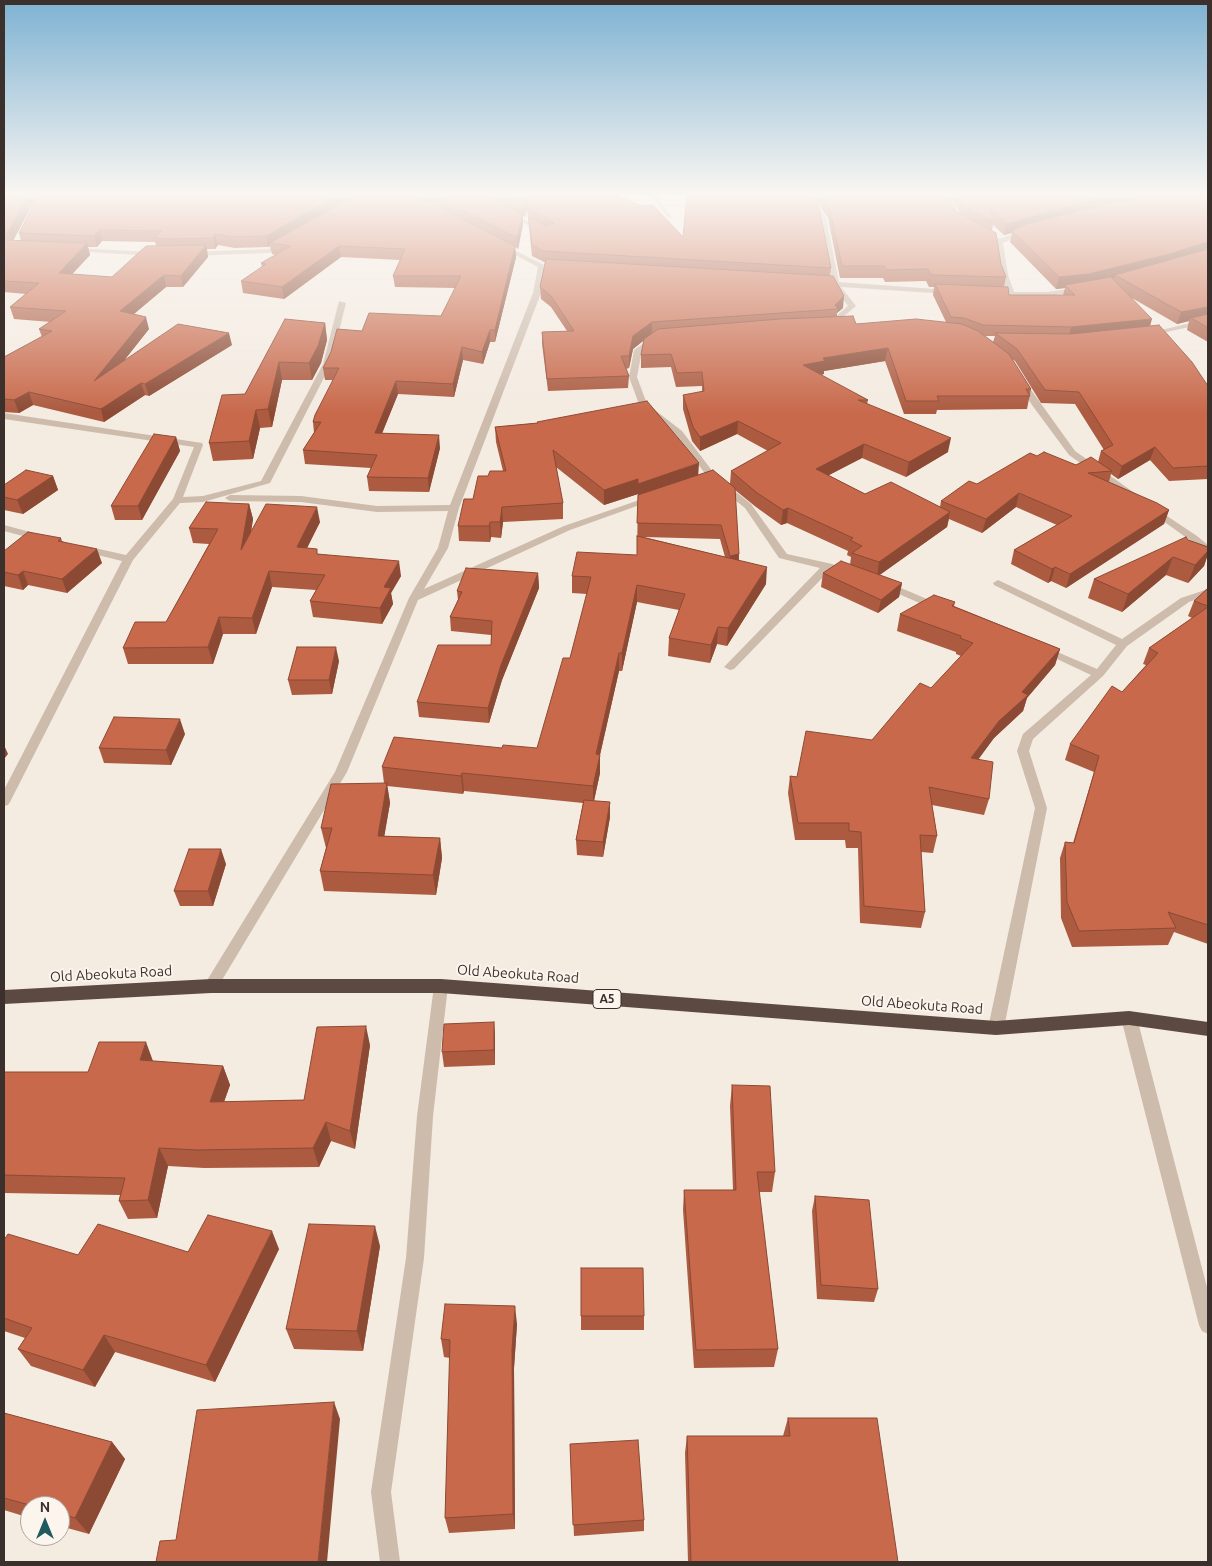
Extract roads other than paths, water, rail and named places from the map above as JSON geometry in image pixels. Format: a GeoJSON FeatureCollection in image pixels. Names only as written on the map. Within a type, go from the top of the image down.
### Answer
{"type":"FeatureCollection","features":[{"type":"Feature","properties":{"kind":"highway","name":"Old Abeokuta Road"},"geometry":{"type":"LineString","coordinates":[[4,997],[211,986],[441,986],[996,1028],[1129,1018],[1208,1029]]}},
{"type":"Feature","properties":{"kind":"street"},"geometry":{"type":"LineString","coordinates":[[211,986],[341,772],[414,598],[443,548],[454,508],[547,267]]}},
{"type":"Feature","properties":{"kind":"street"},"geometry":{"type":"LineString","coordinates":[[833,267],[836,285],[852,306],[839,317],[845,325]]}},
{"type":"Feature","properties":{"kind":"street"},"geometry":{"type":"LineString","coordinates":[[1003,267],[1011,294]]}},
{"type":"Feature","properties":{"kind":"street"},"geometry":{"type":"LineString","coordinates":[[808,282],[955,292]]}},
{"type":"Feature","properties":{"kind":"street"},"geometry":{"type":"LineString","coordinates":[[983,293],[1047,294],[1086,288]]}},
{"type":"Feature","properties":{"kind":"street"},"geometry":{"type":"LineString","coordinates":[[203,499],[265,483],[327,364],[342,302]]}},
{"type":"Feature","properties":{"kind":"street"},"geometry":{"type":"LineString","coordinates":[[1140,336],[1208,322]]}},
{"type":"Feature","properties":{"kind":"street"},"geometry":{"type":"LineString","coordinates":[[836,326],[854,325]]}},
{"type":"Feature","properties":{"kind":"street"},"geometry":{"type":"LineString","coordinates":[[670,336],[655,338],[638,350],[633,377],[643,405],[679,434],[709,480],[748,506],[783,556],[854,574]]}},
{"type":"Feature","properties":{"kind":"street"},"geometry":{"type":"LineString","coordinates":[[1016,373],[1036,405],[1072,453],[1194,538],[1208,550]]}},
{"type":"Feature","properties":{"kind":"street"},"geometry":{"type":"LineString","coordinates":[[4,416],[199,445],[177,500],[128,559],[4,802]]}},
{"type":"Feature","properties":{"kind":"street"},"geometry":{"type":"LineString","coordinates":[[414,598],[567,528],[668,494]]}},
{"type":"Feature","properties":{"kind":"street"},"geometry":{"type":"LineString","coordinates":[[177,500],[246,497],[301,499],[376,509],[454,508]]}},
{"type":"Feature","properties":{"kind":"street"},"geometry":{"type":"LineString","coordinates":[[4,528],[50,540]]}},
{"type":"Feature","properties":{"kind":"street"},"geometry":{"type":"LineString","coordinates":[[70,545],[128,559]]}},
{"type":"Feature","properties":{"kind":"street"},"geometry":{"type":"LineString","coordinates":[[730,667],[828,566]]}},
{"type":"Feature","properties":{"kind":"street"},"geometry":{"type":"LineString","coordinates":[[880,583],[948,611]]}},
{"type":"Feature","properties":{"kind":"street"},"geometry":{"type":"LineString","coordinates":[[998,583],[1123,644]]}},
{"type":"Feature","properties":{"kind":"street"},"geometry":{"type":"LineString","coordinates":[[996,1028],[1041,808],[1023,750],[1027,737],[1100,674],[1123,644],[1185,600],[1208,592]]}},
{"type":"Feature","properties":{"kind":"street"},"geometry":{"type":"LineString","coordinates":[[1036,647],[1100,674]]}},
{"type":"Feature","properties":{"kind":"street"},"geometry":{"type":"LineString","coordinates":[[390,1562],[381,1492],[415,1258],[425,1116],[441,986]]}},
{"type":"Feature","properties":{"kind":"street"},"geometry":{"type":"LineString","coordinates":[[1129,1018],[1208,1325]]}}]}
